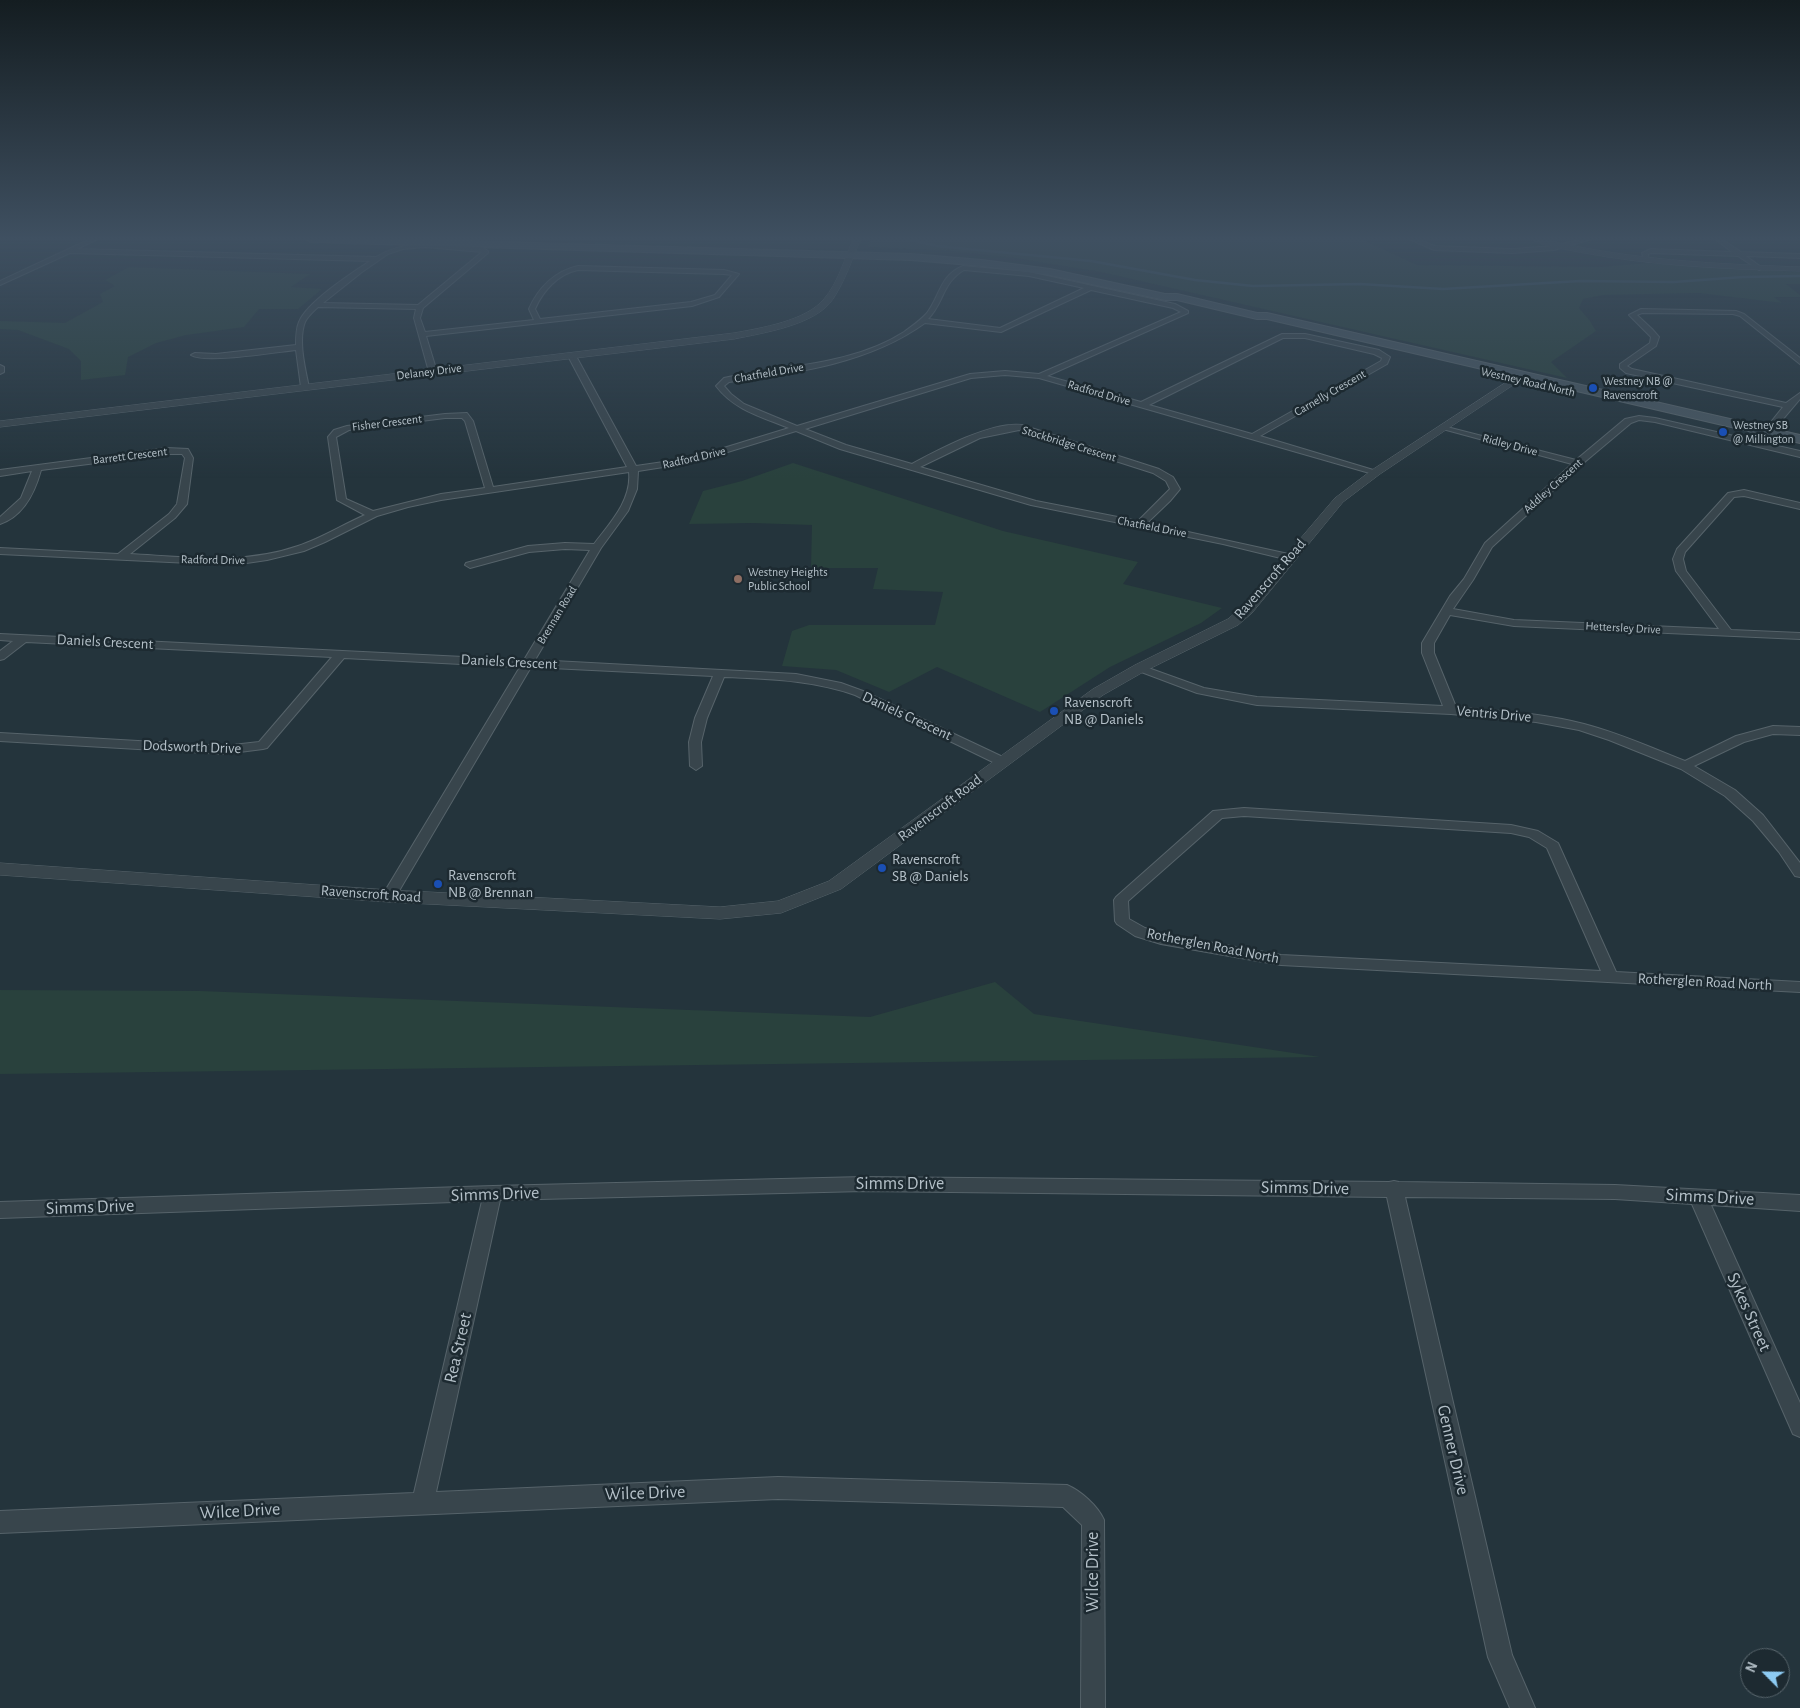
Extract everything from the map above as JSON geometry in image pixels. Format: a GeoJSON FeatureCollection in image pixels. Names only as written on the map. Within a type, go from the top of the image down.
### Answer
{"type":"FeatureCollection","features":[{"type":"Feature","properties":{"kind":"main road","name":"Westney Road North"},"geometry":{"type":"LineString","coordinates":[[1262,319],[1765,434],[1800,439]]}},
{"type":"Feature","properties":{"kind":"main road","name":"Westney Road North"},"geometry":{"type":"LineString","coordinates":[[1765,434],[1800,446]]}},
{"type":"Feature","properties":{"kind":"street"},"geometry":{"type":"LineString","coordinates":[[304,319],[302,321],[301,347],[305,387]]}},
{"type":"Feature","properties":{"kind":"street"},"geometry":{"type":"LineString","coordinates":[[416,319],[423,334],[433,372]]}},
{"type":"Feature","properties":{"kind":"street"},"geometry":{"type":"LineString","coordinates":[[423,334],[559,319]]}},
{"type":"Feature","properties":{"kind":"street","name":"Delaney Drive"},"geometry":{"type":"LineString","coordinates":[[0,424],[734,336],[757,332],[799,319]]}},
{"type":"Feature","properties":{"kind":"street"},"geometry":{"type":"LineString","coordinates":[[924,321],[1001,330],[1025,319]]}},
{"type":"Feature","properties":{"kind":"street","name":"Chatfield Drive"},"geometry":{"type":"LineString","coordinates":[[1040,376],[1171,319]]}},
{"type":"Feature","properties":{"kind":"street"},"geometry":{"type":"LineString","coordinates":[[1637,319],[1655,337],[1653,344],[1623,366],[1629,371],[1788,406]]}},
{"type":"Feature","properties":{"kind":"street"},"geometry":{"type":"LineString","coordinates":[[1747,319],[1800,362]]}},
{"type":"Feature","properties":{"kind":"street","name":"Chatfield Drive"},"geometry":{"type":"LineString","coordinates":[[924,321],[896,338],[848,357],[782,372],[727,380],[720,386],[728,396],[741,406],[843,448],[1034,504],[1223,541],[1289,557]]}},
{"type":"Feature","properties":{"kind":"street","name":"Carnelly Crescent"},"geometry":{"type":"LineString","coordinates":[[1142,405],[1282,336],[1305,336],[1376,352],[1386,357],[1384,362],[1252,437]]}},
{"type":"Feature","properties":{"kind":"street"},"geometry":{"type":"LineString","coordinates":[[195,354],[216,356],[301,347]]}},
{"type":"Feature","properties":{"kind":"street"},"geometry":{"type":"LineString","coordinates":[[572,356],[634,469]]}},
{"type":"Feature","properties":{"kind":"street"},"geometry":{"type":"LineString","coordinates":[[0,367],[0,372]]}},
{"type":"Feature","properties":{"kind":"street","name":"Radford Drive"},"geometry":{"type":"LineString","coordinates":[[0,551],[233,562],[263,559],[287,554],[321,540],[373,514],[441,497],[692,460],[970,376],[994,372],[1014,372],[1040,376],[1376,472]]}},
{"type":"Feature","properties":{"kind":"street","name":"Ravenscroft Road"},"geometry":{"type":"LineString","coordinates":[[0,869],[389,896],[720,913],[781,907],[835,885],[866,864],[1001,762],[1098,692],[1140,668],[1233,622],[1247,610],[1289,557],[1339,500],[1376,472],[1519,377]]}},
{"type":"Feature","properties":{"kind":"street"},"geometry":{"type":"LineString","coordinates":[[1765,434],[1788,406],[1800,395]]}},
{"type":"Feature","properties":{"kind":"street","name":"Fisher Crescent"},"geometry":{"type":"LineString","coordinates":[[373,514],[342,500],[332,437],[337,432],[347,428],[445,416],[464,416],[469,421],[490,490]]}},
{"type":"Feature","properties":{"kind":"street","name":"Addley Crescent"},"geometry":{"type":"LineString","coordinates":[[1451,710],[1428,653],[1428,644],[1455,596],[1468,580],[1488,545],[1578,463],[1628,421],[1639,418],[1655,420],[1800,454]]}},
{"type":"Feature","properties":{"kind":"street","name":"Stockbridge Crescent"},"geometry":{"type":"LineString","coordinates":[[912,468],[952,446],[1003,428],[1019,427],[1156,471],[1170,479],[1175,489],[1140,524]]}},
{"type":"Feature","properties":{"kind":"street","name":"Ridley Drive"},"geometry":{"type":"LineString","coordinates":[[1443,428],[1578,463]]}},
{"type":"Feature","properties":{"kind":"street","name":"Barrett Crescent"},"geometry":{"type":"LineString","coordinates":[[0,473],[167,451],[185,451],[189,458],[182,504],[172,516],[120,557]]}},
{"type":"Feature","properties":{"kind":"street"},"geometry":{"type":"LineString","coordinates":[[0,521],[22,506],[31,492],[38,468]]}},
{"type":"Feature","properties":{"kind":"street","name":"Brennan Road"},"geometry":{"type":"LineString","coordinates":[[389,896],[597,547],[630,500],[635,475],[634,469]]}},
{"type":"Feature","properties":{"kind":"street"},"geometry":{"type":"LineString","coordinates":[[1728,632],[1681,571],[1678,559],[1680,551],[1732,495],[1744,493],[1800,506]]}},
{"type":"Feature","properties":{"kind":"street"},"geometry":{"type":"LineString","coordinates":[[470,565],[528,549],[565,546],[597,547]]}},
{"type":"Feature","properties":{"kind":"street","name":"Hettersley Drive"},"geometry":{"type":"LineString","coordinates":[[1447,611],[1485,620],[1514,623],[1800,636]]}},
{"type":"Feature","properties":{"kind":"street","name":"Daniels Crescent"},"geometry":{"type":"LineString","coordinates":[[0,637],[528,662],[796,677],[837,685],[859,693],[1001,762]]}},
{"type":"Feature","properties":{"kind":"street"},"geometry":{"type":"LineString","coordinates":[[0,657],[25,638]]}},
{"type":"Feature","properties":{"kind":"street","name":"Dodsworth Drive"},"geometry":{"type":"LineString","coordinates":[[0,737],[224,750],[263,745],[342,654]]}},
{"type":"Feature","properties":{"kind":"street","name":"Ventris Drive"},"geometry":{"type":"LineString","coordinates":[[1140,668],[1201,691],[1256,701],[1451,710],[1536,718],[1581,727],[1640,747],[1685,766],[1730,793],[1758,818],[1784,849],[1800,873]]}},
{"type":"Feature","properties":{"kind":"street"},"geometry":{"type":"LineString","coordinates":[[696,766],[694,742],[701,718],[720,673]]}},
{"type":"Feature","properties":{"kind":"street"},"geometry":{"type":"LineString","coordinates":[[1685,766],[1740,739],[1774,730],[1800,731]]}},
{"type":"Feature","properties":{"kind":"street","name":"Rotherglen Road North"},"geometry":{"type":"LineString","coordinates":[[1610,977],[1553,846],[1533,834],[1511,829],[1244,812],[1218,814],[1121,900],[1122,921],[1140,932],[1161,939],[1281,960],[1800,987]]}},
{"type":"Feature","properties":{"kind":"street","name":"Simms Drive"},"geometry":{"type":"LineString","coordinates":[[0,1210],[493,1193],[864,1184],[1394,1188],[1615,1192],[1800,1203]]}},
{"type":"Feature","properties":{"kind":"street","name":"Genner Drive"},"geometry":{"type":"LineString","coordinates":[[1394,1188],[1500,1657],[1523,1708]]}},
{"type":"Feature","properties":{"kind":"street","name":"Rea Street"},"geometry":{"type":"LineString","coordinates":[[423,1502],[493,1193]]}},
{"type":"Feature","properties":{"kind":"street","name":"Sykes Street"},"geometry":{"type":"LineString","coordinates":[[1698,1196],[1800,1427]]}},
{"type":"Feature","properties":{"kind":"street","name":"Wilce Drive"},"geometry":{"type":"LineString","coordinates":[[0,1522],[423,1502],[778,1488],[1067,1496],[1093,1520],[1093,1708]]}},
{"type":"Feature","properties":{"kind":"green space"},"geometry":{"type":"Polygon","coordinates":[[[73,319],[251,319],[244,327],[186,335],[156,343],[128,357],[125,375],[81,380],[81,361],[69,349],[18,330],[0,329],[0,321],[65,323],[73,319]]]}},
{"type":"Feature","properties":{"kind":"green space"},"geometry":{"type":"Polygon","coordinates":[[[1306,319],[1588,319],[1596,331],[1551,362],[1567,378],[1306,319]]]}},
{"type":"Feature","properties":{"kind":"green space"},"geometry":{"type":"Polygon","coordinates":[[[793,463],[1003,531],[1138,562],[1123,584],[1222,608],[1201,623],[1110,667],[1040,712],[937,667],[889,692],[836,670],[782,666],[792,631],[809,625],[935,625],[943,592],[873,589],[878,568],[811,568],[812,525],[753,523],[689,524],[703,491],[742,481],[793,463]]]}},
{"type":"Feature","properties":{"kind":"green space"},"geometry":{"type":"Polygon","coordinates":[[[995,982],[1034,1014],[1320,1057],[0,1074],[0,990],[200,991],[870,1017],[995,982]]]}},
{"type":"Feature","properties":{"kind":"place","name":"Westney NB @ Ravenscroft"},"geometry":{"type":"Point","coordinates":[1593,388]}},
{"type":"Feature","properties":{"kind":"place","name":"Westney SB @ Millington"},"geometry":{"type":"Point","coordinates":[1723,432]}},
{"type":"Feature","properties":{"kind":"place","name":"Westney Heights Public School"},"geometry":{"type":"Point","coordinates":[738,579]}},
{"type":"Feature","properties":{"kind":"place","name":"Ravenscroft NB @ Daniels"},"geometry":{"type":"Point","coordinates":[1054,711]}},
{"type":"Feature","properties":{"kind":"place","name":"Ravenscroft SB @ Daniels"},"geometry":{"type":"Point","coordinates":[882,868]}},
{"type":"Feature","properties":{"kind":"place","name":"Ravenscroft NB @ Brennan"},"geometry":{"type":"Point","coordinates":[438,884]}}]}
